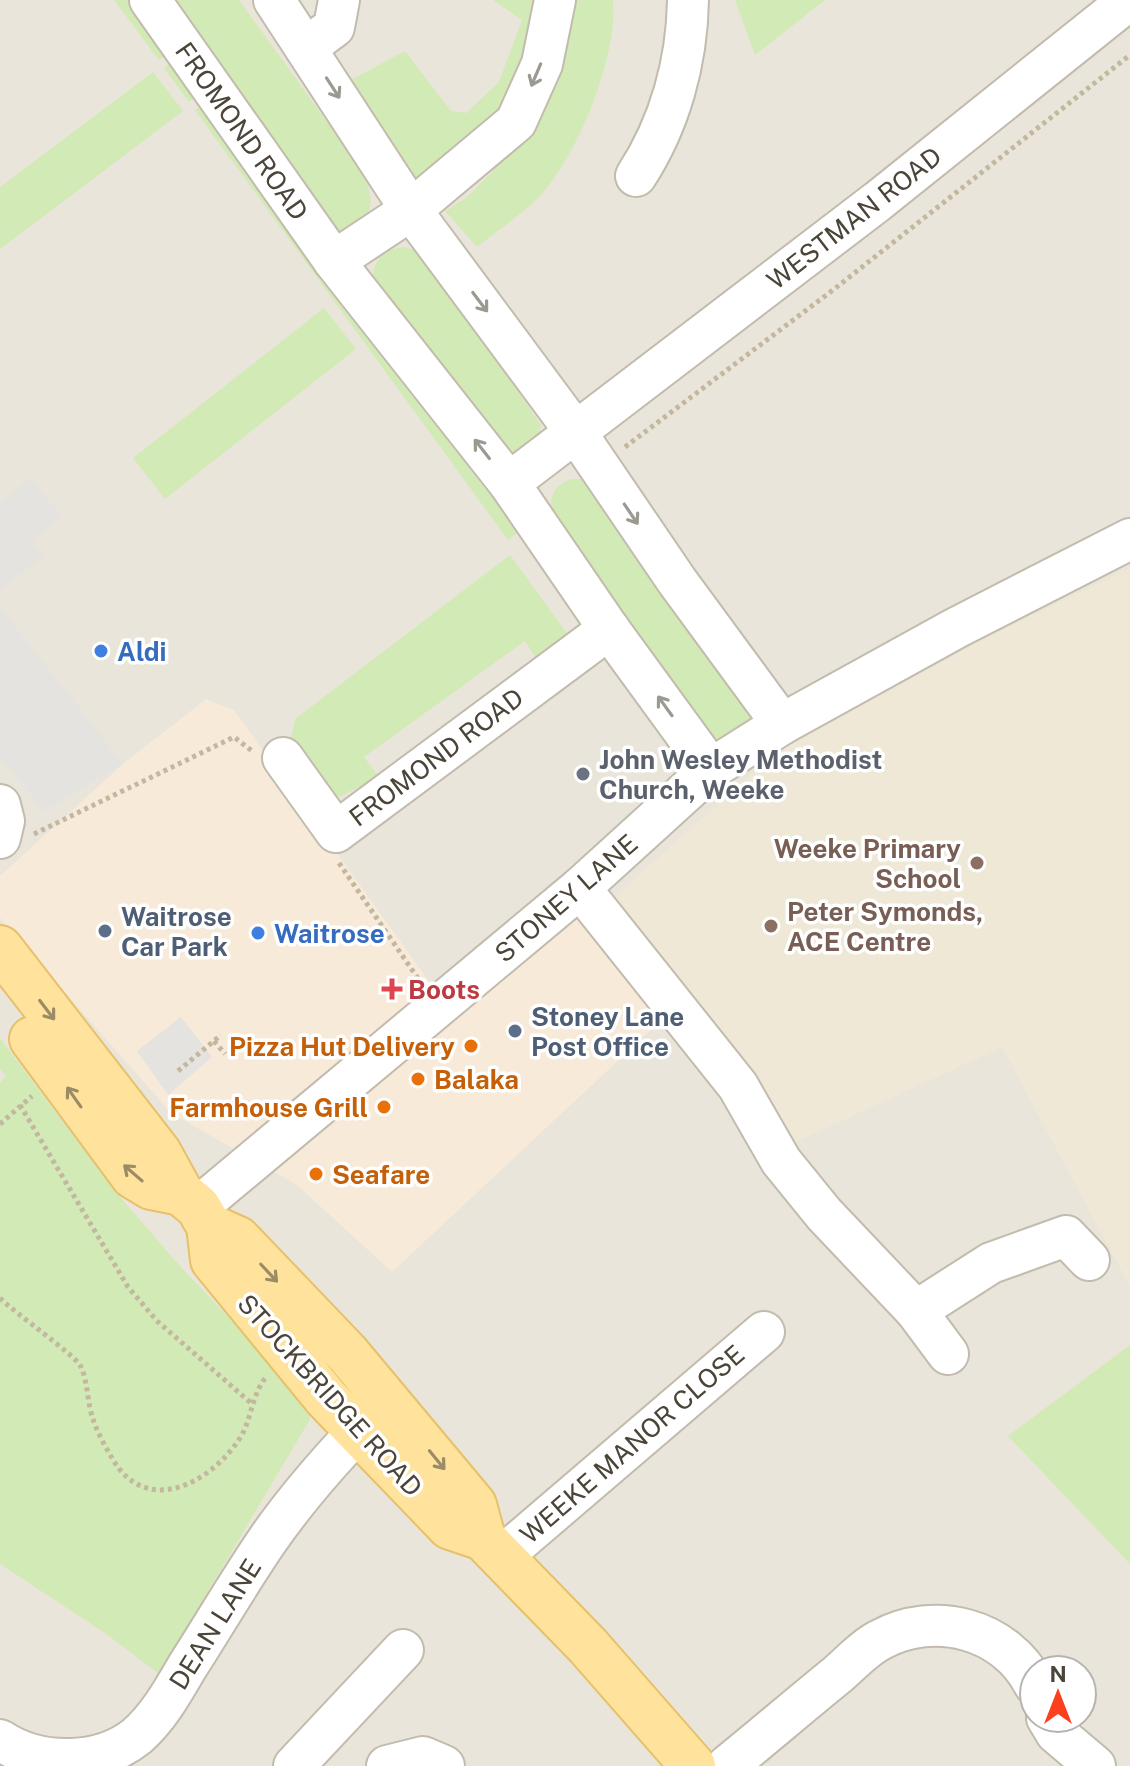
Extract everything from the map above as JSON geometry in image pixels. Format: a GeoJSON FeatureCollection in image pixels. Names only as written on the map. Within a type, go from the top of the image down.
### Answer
{"type":"FeatureCollection","features":[{"type":"Feature","properties":{"kind":"main road","name":"STOCKBRIDGE ROAD"},"geometry":{"type":"LineString","coordinates":[[0,948],[133,1176],[196,1208],[238,1239],[388,1399],[474,1505],[492,1547],[608,1669],[693,1766]]}},
{"type":"Feature","properties":{"kind":"main road","name":"STOCKBRIDGE ROAD"},"geometry":{"type":"LineString","coordinates":[[0,995],[63,1060]]}},
{"type":"Feature","properties":{"kind":"main road","name":"STOCKBRIDGE ROAD"},"geometry":{"type":"LineString","coordinates":[[196,1208],[213,1260],[288,1353],[357,1431],[450,1527],[492,1547]]}},
{"type":"Feature","properties":{"kind":"street","name":"FROMOND ROAD"},"geometry":{"type":"LineString","coordinates":[[150,0],[334,261],[509,483],[609,629],[711,769]]}},
{"type":"Feature","properties":{"kind":"street"},"geometry":{"type":"LineString","coordinates":[[274,0],[411,210],[577,434],[677,581],[782,724]]}},
{"type":"Feature","properties":{"kind":"street"},"geometry":{"type":"LineString","coordinates":[[307,47],[334,27],[339,0]]}},
{"type":"Feature","properties":{"kind":"street"},"geometry":{"type":"LineString","coordinates":[[334,261],[411,210],[516,122],[542,64],[555,0]]}},
{"type":"Feature","properties":{"kind":"street"},"geometry":{"type":"LineString","coordinates":[[636,176],[654,148],[676,87],[688,30],[688,0]]}},
{"type":"Feature","properties":{"kind":"street","name":"WESTMAN ROAD"},"geometry":{"type":"LineString","coordinates":[[577,434],[878,201],[1129,0]]}},
{"type":"Feature","properties":{"kind":"street"},"geometry":{"type":"LineString","coordinates":[[509,483],[577,434]]}},
{"type":"Feature","properties":{"kind":"street","name":"STONEY LANE"},"geometry":{"type":"LineString","coordinates":[[196,1208],[580,888],[711,769],[782,724],[1126,549]]}},
{"type":"Feature","properties":{"kind":"street","name":"FROMOND ROAD"},"geometry":{"type":"LineString","coordinates":[[270,758],[336,832],[609,629]]}},
{"type":"Feature","properties":{"kind":"street"},"geometry":{"type":"LineString","coordinates":[[0,805],[4,821],[16,837]]}},
{"type":"Feature","properties":{"kind":"street"},"geometry":{"type":"LineString","coordinates":[[580,888],[659,960],[781,1161],[824,1214],[916,1311],[948,1354]]}},
{"type":"Feature","properties":{"kind":"street"},"geometry":{"type":"LineString","coordinates":[[916,1311],[991,1263],[1066,1236],[1089,1260]]}},
{"type":"Feature","properties":{"kind":"street","name":"WEEKE MANOR CLOSE"},"geometry":{"type":"LineString","coordinates":[[492,1547],[764,1332]]}},
{"type":"Feature","properties":{"kind":"street","name":"DEAN LANE"},"geometry":{"type":"LineString","coordinates":[[0,1740],[11,1747],[49,1759],[98,1762],[137,1736],[165,1704],[269,1537],[357,1431],[388,1399]]}},
{"type":"Feature","properties":{"kind":"street"},"geometry":{"type":"LineString","coordinates":[[727,1766],[879,1640],[918,1627],[959,1628],[991,1637],[1018,1660]]}},
{"type":"Feature","properties":{"kind":"street"},"geometry":{"type":"LineString","coordinates":[[294,1766],[403,1650]]}},
{"type":"Feature","properties":{"kind":"street"},"geometry":{"type":"LineString","coordinates":[[1057,1734],[1095,1766]]}},
{"type":"Feature","properties":{"kind":"street"},"geometry":{"type":"LineString","coordinates":[[387,1766],[423,1757],[444,1766]]}},
{"type":"Feature","properties":{"kind":"path"},"geometry":{"type":"LineString","coordinates":[[600,467],[833,290],[1130,55]]}},
{"type":"Feature","properties":{"kind":"path"},"geometry":{"type":"LineString","coordinates":[[16,837],[234,737],[270,758]]}},
{"type":"Feature","properties":{"kind":"path"},"geometry":{"type":"LineString","coordinates":[[333,853],[438,1007]]}},
{"type":"Feature","properties":{"kind":"path"},"geometry":{"type":"LineString","coordinates":[[178,1071],[221,1035]]}},
{"type":"Feature","properties":{"kind":"path"},"geometry":{"type":"LineString","coordinates":[[214,1041],[225,1054]]}},
{"type":"Feature","properties":{"kind":"path"},"geometry":{"type":"LineString","coordinates":[[0,1124],[63,1060]]}},
{"type":"Feature","properties":{"kind":"path"},"geometry":{"type":"LineString","coordinates":[[20,1105],[128,1287],[157,1321],[251,1403]]}},
{"type":"Feature","properties":{"kind":"path"},"geometry":{"type":"LineString","coordinates":[[0,1298],[80,1364],[93,1420],[114,1461],[142,1486],[160,1492],[191,1484],[211,1471],[241,1437],[251,1403],[269,1373]]}},
{"type":"Feature","properties":{"kind":"shaded area"},"geometry":{"type":"Polygon","coordinates":[[[0,0],[1130,0],[1130,1766],[0,1766],[0,0]]]}},
{"type":"Feature","properties":{"kind":"shaded area"},"geometry":{"type":"Polygon","coordinates":[[[30,479],[63,517],[32,541],[44,556],[0,590],[0,502],[30,479]]]}},
{"type":"Feature","properties":{"kind":"shaded area","name":"Weeke Primary School"},"geometry":{"type":"Polygon","coordinates":[[[1130,568],[1130,1286],[1002,1047],[787,1146],[615,897],[772,755],[992,635],[1130,568]]]}},
{"type":"Feature","properties":{"kind":"shaded area"},"geometry":{"type":"Polygon","coordinates":[[[0,607],[123,764],[44,811],[0,757],[0,607]]]}},
{"type":"Feature","properties":{"kind":"shaded area"},"geometry":{"type":"Polygon","coordinates":[[[206,699],[234,710],[441,998],[573,898],[668,1014],[392,1272],[297,1185],[171,1113],[0,918],[0,876],[123,764],[206,699]]]}},
{"type":"Feature","properties":{"kind":"shaded area"},"geometry":{"type":"Polygon","coordinates":[[[181,1017],[212,1057],[168,1095],[137,1051],[181,1017]]]}},
{"type":"Feature","properties":{"kind":"green space"},"geometry":{"type":"Polygon","coordinates":[[[114,0],[138,0],[174,48],[159,60],[114,0]]]}},
{"type":"Feature","properties":{"kind":"green space"},"geometry":{"type":"Polygon","coordinates":[[[165,0],[239,0],[361,169],[371,198],[370,206],[363,221],[347,236],[336,231],[165,0]]]}},
{"type":"Feature","properties":{"kind":"green space"},"geometry":{"type":"Polygon","coordinates":[[[493,0],[542,0],[536,43],[494,124],[415,190],[347,82],[405,51],[451,111],[466,113],[499,82],[522,20],[493,0]]]}},
{"type":"Feature","properties":{"kind":"green space"},"geometry":{"type":"Polygon","coordinates":[[[566,0],[613,0],[609,49],[592,104],[568,157],[554,179],[532,204],[477,247],[445,211],[467,197],[492,172],[546,99],[566,0]]]}},
{"type":"Feature","properties":{"kind":"green space"},"geometry":{"type":"Polygon","coordinates":[[[735,0],[825,0],[755,55],[735,0]]]}},
{"type":"Feature","properties":{"kind":"green space"},"geometry":{"type":"Polygon","coordinates":[[[178,58],[203,91],[189,102],[164,68],[178,58]]]}},
{"type":"Feature","properties":{"kind":"green space"},"geometry":{"type":"Polygon","coordinates":[[[153,72],[183,111],[0,249],[0,187],[153,72]]]}},
{"type":"Feature","properties":{"kind":"green space"},"geometry":{"type":"Polygon","coordinates":[[[211,99],[524,528],[508,540],[195,110],[211,99]]]}},
{"type":"Feature","properties":{"kind":"green space"},"geometry":{"type":"Polygon","coordinates":[[[404,247],[418,251],[428,261],[541,425],[539,438],[512,456],[373,282],[380,257],[390,250],[404,247]]]}},
{"type":"Feature","properties":{"kind":"green space"},"geometry":{"type":"Polygon","coordinates":[[[324,308],[356,349],[165,499],[133,458],[324,308]]]}},
{"type":"Feature","properties":{"kind":"green space"},"geometry":{"type":"Polygon","coordinates":[[[571,479],[584,479],[756,721],[719,745],[563,540],[552,513],[552,497],[555,490],[571,479]]]}},
{"type":"Feature","properties":{"kind":"green space"},"geometry":{"type":"Polygon","coordinates":[[[510,555],[569,636],[539,662],[525,641],[364,757],[379,777],[337,798],[329,798],[289,749],[295,719],[510,555]]]}},
{"type":"Feature","properties":{"kind":"green space"},"geometry":{"type":"Polygon","coordinates":[[[0,1038],[113,1189],[179,1265],[313,1406],[309,1421],[159,1674],[105,1633],[0,1564],[0,1083],[6,1076],[0,1069],[0,1038]]]}},
{"type":"Feature","properties":{"kind":"green space"},"geometry":{"type":"Polygon","coordinates":[[[1130,1345],[1130,1564],[1008,1436],[1130,1345]]]}},
{"type":"Feature","properties":{"kind":"place","name":"Aldi"},"geometry":{"type":"Point","coordinates":[101,651]}},
{"type":"Feature","properties":{"kind":"place","name":"John Wesley Methodist Church, Weeke"},"geometry":{"type":"Point","coordinates":[583,774]}},
{"type":"Feature","properties":{"kind":"place","name":"Weeke Primary School"},"geometry":{"type":"Point","coordinates":[977,863]}},
{"type":"Feature","properties":{"kind":"place","name":"Peter Symonds, ACE Centre"},"geometry":{"type":"Point","coordinates":[771,926]}},
{"type":"Feature","properties":{"kind":"place","name":"Waitrose Car Park"},"geometry":{"type":"Point","coordinates":[105,931]}},
{"type":"Feature","properties":{"kind":"place","name":"Waitrose"},"geometry":{"type":"Point","coordinates":[258,933]}},
{"type":"Feature","properties":{"kind":"place","name":"Boots"},"geometry":{"type":"Point","coordinates":[392,989]}},
{"type":"Feature","properties":{"kind":"place","name":"Stoney Lane Post Office"},"geometry":{"type":"Point","coordinates":[515,1031]}},
{"type":"Feature","properties":{"kind":"place","name":"Pizza Hut Delivery"},"geometry":{"type":"Point","coordinates":[471,1046]}},
{"type":"Feature","properties":{"kind":"place","name":"Balaka"},"geometry":{"type":"Point","coordinates":[418,1079]}},
{"type":"Feature","properties":{"kind":"place","name":"Farmhouse Grill"},"geometry":{"type":"Point","coordinates":[384,1107]}},
{"type":"Feature","properties":{"kind":"place","name":"Seafare"},"geometry":{"type":"Point","coordinates":[316,1174]}}]}
